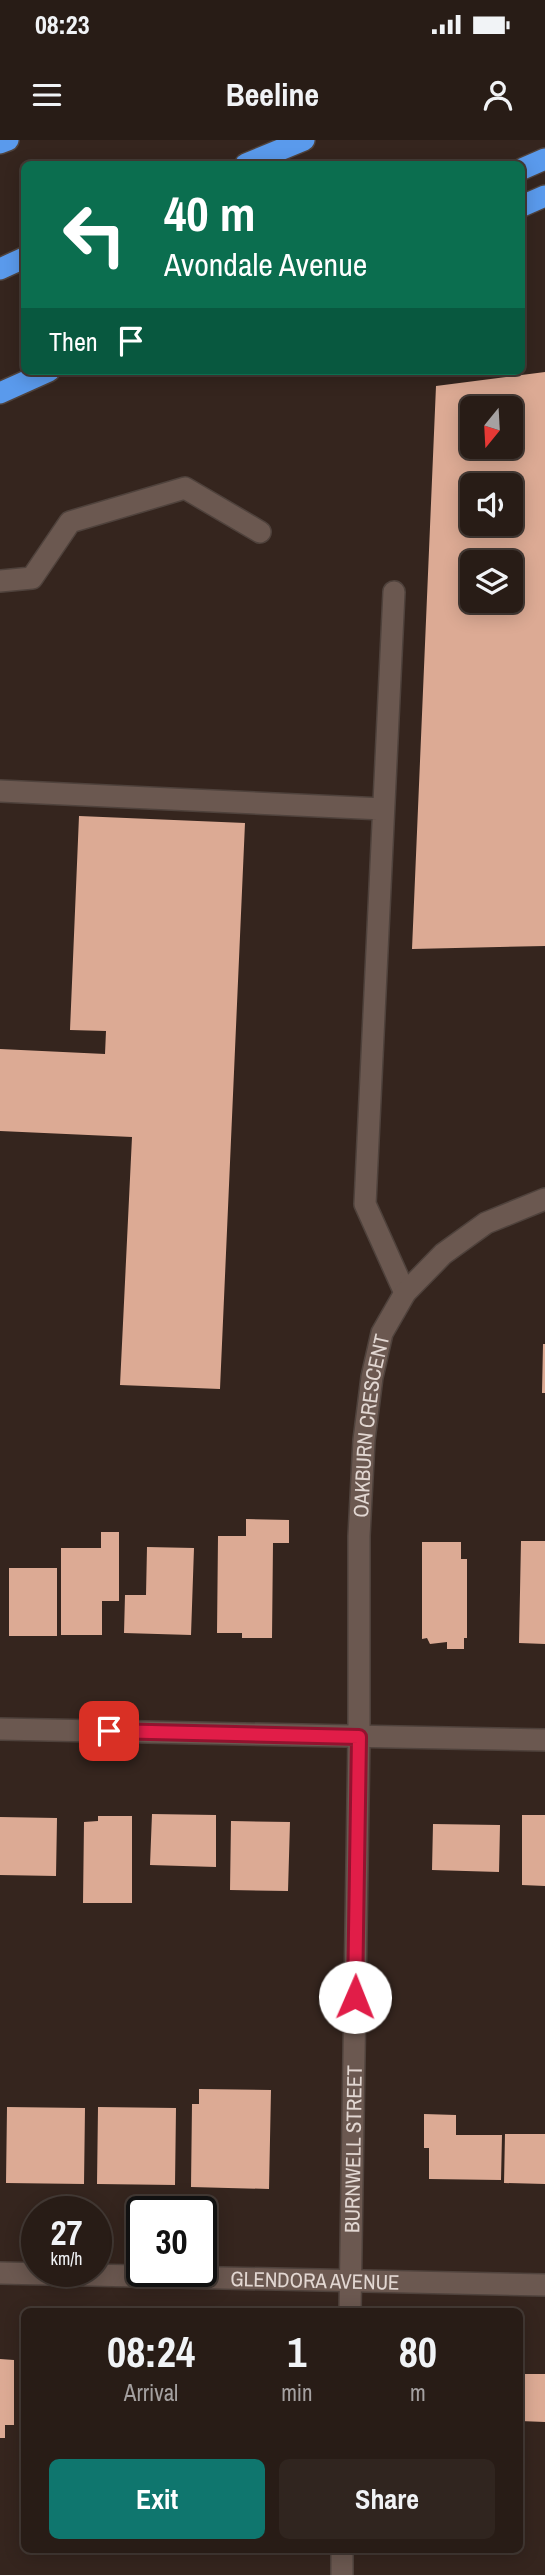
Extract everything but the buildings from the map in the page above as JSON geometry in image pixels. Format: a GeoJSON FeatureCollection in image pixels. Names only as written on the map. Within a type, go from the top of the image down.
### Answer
{"type":"FeatureCollection","features":[{"type":"Feature","properties":{"kind":"highway"},"geometry":{"type":"LineString","coordinates":[[0,143],[8,140]]}},
{"type":"Feature","properties":{"kind":"highway"},"geometry":{"type":"LineString","coordinates":[[253,161],[304,140]]}},
{"type":"Feature","properties":{"kind":"highway"},"geometry":{"type":"LineString","coordinates":[[525,168],[545,159]]}},
{"type":"Feature","properties":{"kind":"highway"},"geometry":{"type":"LineString","coordinates":[[525,205],[545,196]]}},
{"type":"Feature","properties":{"kind":"highway"},"geometry":{"type":"LineString","coordinates":[[0,269],[21,259]]}},
{"type":"Feature","properties":{"kind":"highway"},"geometry":{"type":"LineString","coordinates":[[0,393],[40,375]]}},
{"type":"Feature","properties":{"kind":"street"},"geometry":{"type":"LineString","coordinates":[[0,581],[32,578],[70,522],[185,488],[260,532]]}},
{"type":"Feature","properties":{"kind":"street"},"geometry":{"type":"LineString","coordinates":[[394,592],[365,1204],[405,1293]]}},
{"type":"Feature","properties":{"kind":"street"},"geometry":{"type":"LineString","coordinates":[[0,791],[383,809]]}},
{"type":"Feature","properties":{"kind":"street","name":"OAKBURN CRESCENT"},"geometry":{"type":"LineString","coordinates":[[359,1737],[359,1535],[364,1440],[372,1377],[382,1333],[405,1293],[443,1254],[486,1223],[545,1199]]}},
{"type":"Feature","properties":{"kind":"street"},"geometry":{"type":"LineString","coordinates":[[0,1729],[545,1740]]}},
{"type":"Feature","properties":{"kind":"street","name":"BURNWELL STREET"},"geometry":{"type":"LineString","coordinates":[[350,2308],[359,1737]]}},
{"type":"Feature","properties":{"kind":"street","name":"GLENDORA AVENUE"},"geometry":{"type":"LineString","coordinates":[[0,2273],[545,2285]]}},
{"type":"Feature","properties":{"kind":"street"},"geometry":{"type":"LineString","coordinates":[[341,2575],[342,2553]]}},
{"type":"Feature","properties":{"kind":"route"},"geometry":{"type":"LineString","coordinates":[[109,1731],[359,1737],[355,1997]]}}]}
